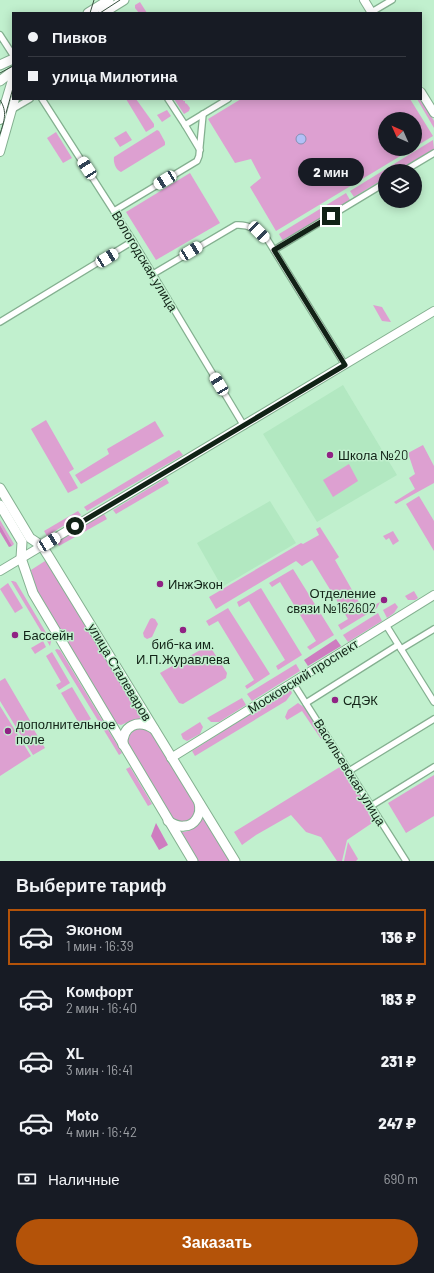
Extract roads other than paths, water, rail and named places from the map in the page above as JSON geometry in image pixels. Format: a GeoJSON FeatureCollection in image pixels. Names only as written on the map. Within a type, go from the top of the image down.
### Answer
{"type":"FeatureCollection","features":[{"type":"Feature","properties":{"kind":"main road"},"geometry":{"type":"LineString","coordinates":[[92,12],[108,8],[124,0]]}},
{"type":"Feature","properties":{"kind":"main road"},"geometry":{"type":"LineString","coordinates":[[0,65],[12,59]]}},
{"type":"Feature","properties":{"kind":"main road"},"geometry":{"type":"LineString","coordinates":[[0,72],[0,80]]}},
{"type":"Feature","properties":{"kind":"main road"},"geometry":{"type":"LineString","coordinates":[[0,80],[12,73]]}},
{"type":"Feature","properties":{"kind":"main road","name":"улица Сталеваров"},"geometry":{"type":"LineString","coordinates":[[0,488],[30,538],[42,546],[235,861]]}},
{"type":"Feature","properties":{"kind":"main road"},"geometry":{"type":"LineString","coordinates":[[0,505],[22,542],[22,558],[33,593],[193,861]]}},
{"type":"Feature","properties":{"kind":"main road"},"geometry":{"type":"LineString","coordinates":[[123,745],[122,737],[125,731],[132,726],[143,724],[154,729]]}},
{"type":"Feature","properties":{"kind":"main road"},"geometry":{"type":"LineString","coordinates":[[168,821],[176,825],[183,826],[192,824],[199,816],[201,809],[199,802]]}},
{"type":"Feature","properties":{"kind":"street"},"geometry":{"type":"LineString","coordinates":[[364,0],[370,12]]}},
{"type":"Feature","properties":{"kind":"street"},"geometry":{"type":"LineString","coordinates":[[373,12],[392,0]]}},
{"type":"Feature","properties":{"kind":"street"},"geometry":{"type":"LineString","coordinates":[[0,35],[12,53]]}},
{"type":"Feature","properties":{"kind":"street"},"geometry":{"type":"LineString","coordinates":[[0,119],[12,79]]}},
{"type":"Feature","properties":{"kind":"street"},"geometry":{"type":"LineString","coordinates":[[422,94],[434,113]]}},
{"type":"Feature","properties":{"kind":"street"},"geometry":{"type":"LineString","coordinates":[[0,152],[16,100]]}},
{"type":"Feature","properties":{"kind":"street"},"geometry":{"type":"LineString","coordinates":[[13,109],[28,100]]}},
{"type":"Feature","properties":{"kind":"street","name":"Вологодская улица"},"geometry":{"type":"LineString","coordinates":[[43,100],[133,241],[244,426]]}},
{"type":"Feature","properties":{"kind":"street"},"geometry":{"type":"LineString","coordinates":[[169,100],[200,150]]}},
{"type":"Feature","properties":{"kind":"street"},"geometry":{"type":"LineString","coordinates":[[185,125],[226,100]]}},
{"type":"Feature","properties":{"kind":"street"},"geometry":{"type":"LineString","coordinates":[[0,105],[2,108],[0,119]]}},
{"type":"Feature","properties":{"kind":"street"},"geometry":{"type":"LineString","coordinates":[[114,211],[196,161],[200,150],[203,114]]}},
{"type":"Feature","properties":{"kind":"street"},"geometry":{"type":"LineString","coordinates":[[416,164],[434,153]]}},
{"type":"Feature","properties":{"kind":"street"},"geometry":{"type":"LineString","coordinates":[[274,250],[378,187]]}},
{"type":"Feature","properties":{"kind":"street"},"geometry":{"type":"LineString","coordinates":[[153,274],[236,225],[249,226],[267,239],[345,365]]}},
{"type":"Feature","properties":{"kind":"street"},"geometry":{"type":"LineString","coordinates":[[0,323],[133,241]]}},
{"type":"Feature","properties":{"kind":"street"},"geometry":{"type":"LineString","coordinates":[[0,571],[434,311]]}},
{"type":"Feature","properties":{"kind":"street"},"geometry":{"type":"LineString","coordinates":[[22,558],[30,538]]}},
{"type":"Feature","properties":{"kind":"street","name":"Московский проспект"},"geometry":{"type":"LineString","coordinates":[[172,758],[434,595]]}},
{"type":"Feature","properties":{"kind":"street"},"geometry":{"type":"LineString","coordinates":[[386,625],[434,702]]}},
{"type":"Feature","properties":{"kind":"street"},"geometry":{"type":"LineString","coordinates":[[306,703],[399,647],[434,628]]}},
{"type":"Feature","properties":{"kind":"street","name":"Васильевская улица"},"geometry":{"type":"LineString","coordinates":[[293,683],[406,861]]}},
{"type":"Feature","properties":{"kind":"street"},"geometry":{"type":"LineString","coordinates":[[349,771],[434,719]]}},
{"type":"Feature","properties":{"kind":"street"},"geometry":{"type":"LineString","coordinates":[[371,806],[434,767]]}},
{"type":"Feature","properties":{"kind":"water"},"geometry":{"type":"Polygon","coordinates":[[[299,134],[303,134],[305,135],[305,143],[299,144],[296,141],[296,137],[299,134]]]}},
{"type":"Feature","properties":{"kind":"tram line"},"geometry":{"type":"LineString","coordinates":[[90,12],[94,0]]}},
{"type":"Feature","properties":{"kind":"tram line"},"geometry":{"type":"LineString","coordinates":[[102,12],[120,0]]}},
{"type":"Feature","properties":{"kind":"tram line"},"geometry":{"type":"LineString","coordinates":[[0,73],[12,67]]}},
{"type":"Feature","properties":{"kind":"tram line"},"geometry":{"type":"LineString","coordinates":[[6,113],[12,92]]}},
{"type":"Feature","properties":{"kind":"tram line"},"geometry":{"type":"LineString","coordinates":[[0,100],[5,113],[0,134]]}},
{"type":"Feature","properties":{"kind":"place","name":"Школа №20"},"geometry":{"type":"Point","coordinates":[330,455]}},
{"type":"Feature","properties":{"kind":"place","name":"ИнжЭкон"},"geometry":{"type":"Point","coordinates":[160,584]}},
{"type":"Feature","properties":{"kind":"place","name":"Отделение связи №162602"},"geometry":{"type":"Point","coordinates":[384,600]}},
{"type":"Feature","properties":{"kind":"place","name":"биб-ка им. И.П.Журавлева"},"geometry":{"type":"Point","coordinates":[183,630]}},
{"type":"Feature","properties":{"kind":"place","name":"Бассейн"},"geometry":{"type":"Point","coordinates":[15,635]}},
{"type":"Feature","properties":{"kind":"place","name":"СДЭК"},"geometry":{"type":"Point","coordinates":[335,700]}},
{"type":"Feature","properties":{"kind":"place","name":"дополнительное поле"},"geometry":{"type":"Point","coordinates":[8,731]}}]}
